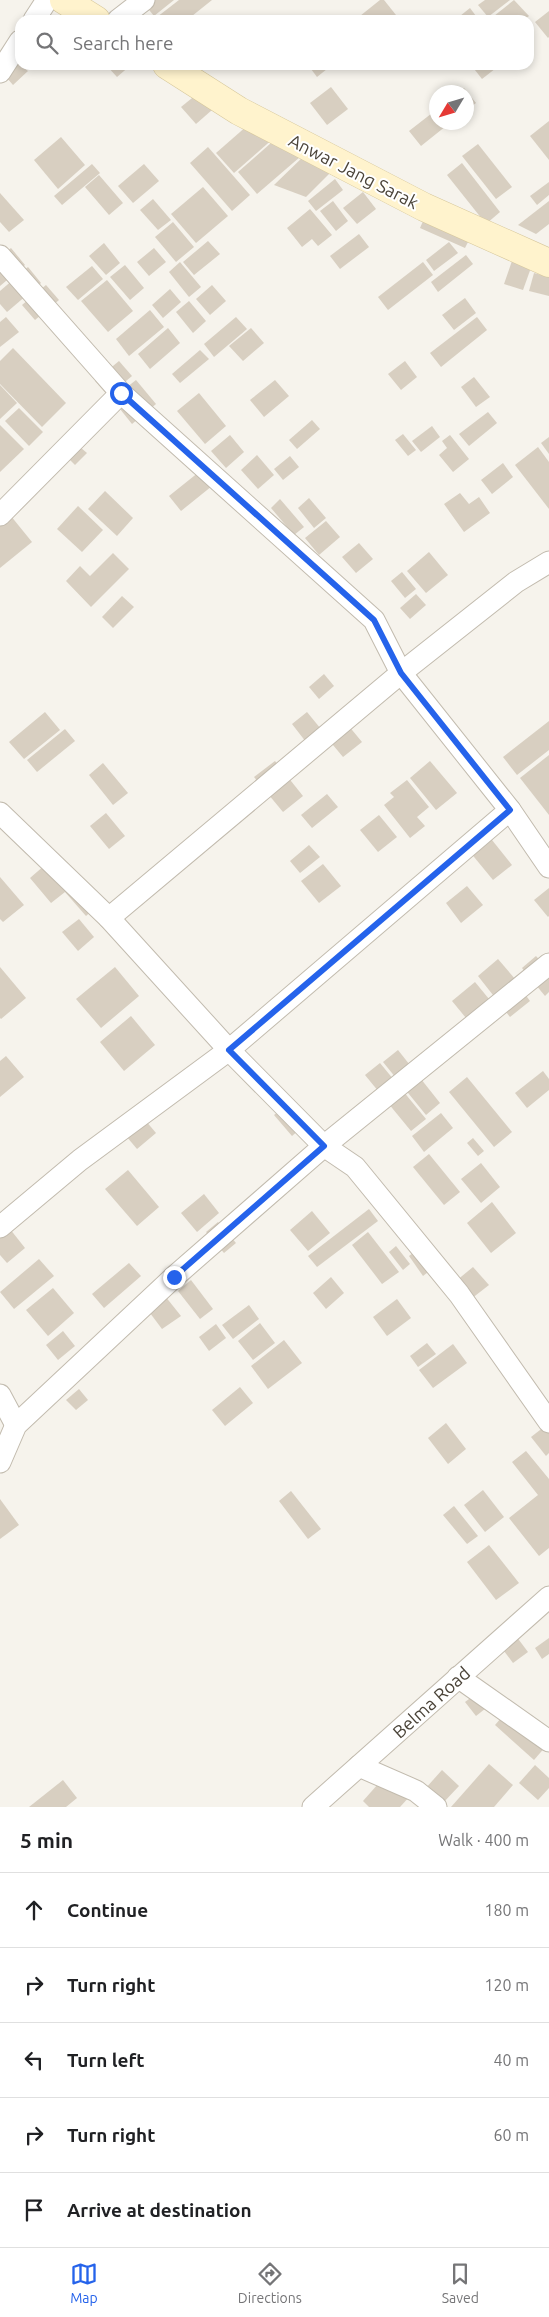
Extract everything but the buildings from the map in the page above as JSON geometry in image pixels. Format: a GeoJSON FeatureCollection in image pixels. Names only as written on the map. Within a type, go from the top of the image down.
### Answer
{"type":"FeatureCollection","features":[{"type":"Feature","properties":{"kind":"main road"},"geometry":{"type":"LineString","coordinates":[[64,0],[88,15]]}},
{"type":"Feature","properties":{"kind":"main road","name":"Anwar Jang Sarak"},"geometry":{"type":"LineString","coordinates":[[175,70],[239,110],[424,207],[549,262]]}},
{"type":"Feature","properties":{"kind":"street"},"geometry":{"type":"LineString","coordinates":[[37,15],[46,0]]}},
{"type":"Feature","properties":{"kind":"street"},"geometry":{"type":"LineString","coordinates":[[124,15],[144,0]]}},
{"type":"Feature","properties":{"kind":"street"},"geometry":{"type":"LineString","coordinates":[[0,72],[15,49]]}},
{"type":"Feature","properties":{"kind":"street"},"geometry":{"type":"LineString","coordinates":[[0,256],[121,393],[374,620],[401,673],[510,810],[549,867]]}},
{"type":"Feature","properties":{"kind":"street"},"geometry":{"type":"LineString","coordinates":[[0,515],[121,393]]}},
{"type":"Feature","properties":{"kind":"street"},"geometry":{"type":"LineString","coordinates":[[109,918],[401,673],[516,582],[549,562]]}},
{"type":"Feature","properties":{"kind":"street"},"geometry":{"type":"LineString","coordinates":[[0,1228],[80,1160],[229,1050],[510,810]]}},
{"type":"Feature","properties":{"kind":"street"},"geometry":{"type":"LineString","coordinates":[[0,813],[109,918],[229,1050],[324,1146],[355,1167],[459,1294],[549,1422]]}},
{"type":"Feature","properties":{"kind":"street"},"geometry":{"type":"LineString","coordinates":[[0,1462],[16,1426],[174,1277],[324,1146],[549,964]]}},
{"type":"Feature","properties":{"kind":"street"},"geometry":{"type":"LineString","coordinates":[[0,1395],[16,1426]]}},
{"type":"Feature","properties":{"kind":"street","name":"Belma Road"},"geometry":{"type":"LineString","coordinates":[[313,1807],[549,1597]]}},
{"type":"Feature","properties":{"kind":"street"},"geometry":{"type":"LineString","coordinates":[[458,1677],[549,1741]]}},
{"type":"Feature","properties":{"kind":"street"},"geometry":{"type":"LineString","coordinates":[[359,1766],[416,1791],[436,1807]]}},
{"type":"Feature","properties":{"kind":"route"},"geometry":{"type":"LineString","coordinates":[[121,393],[374,620],[401,673],[510,810],[229,1050],[324,1146],[174,1277]]}}]}
